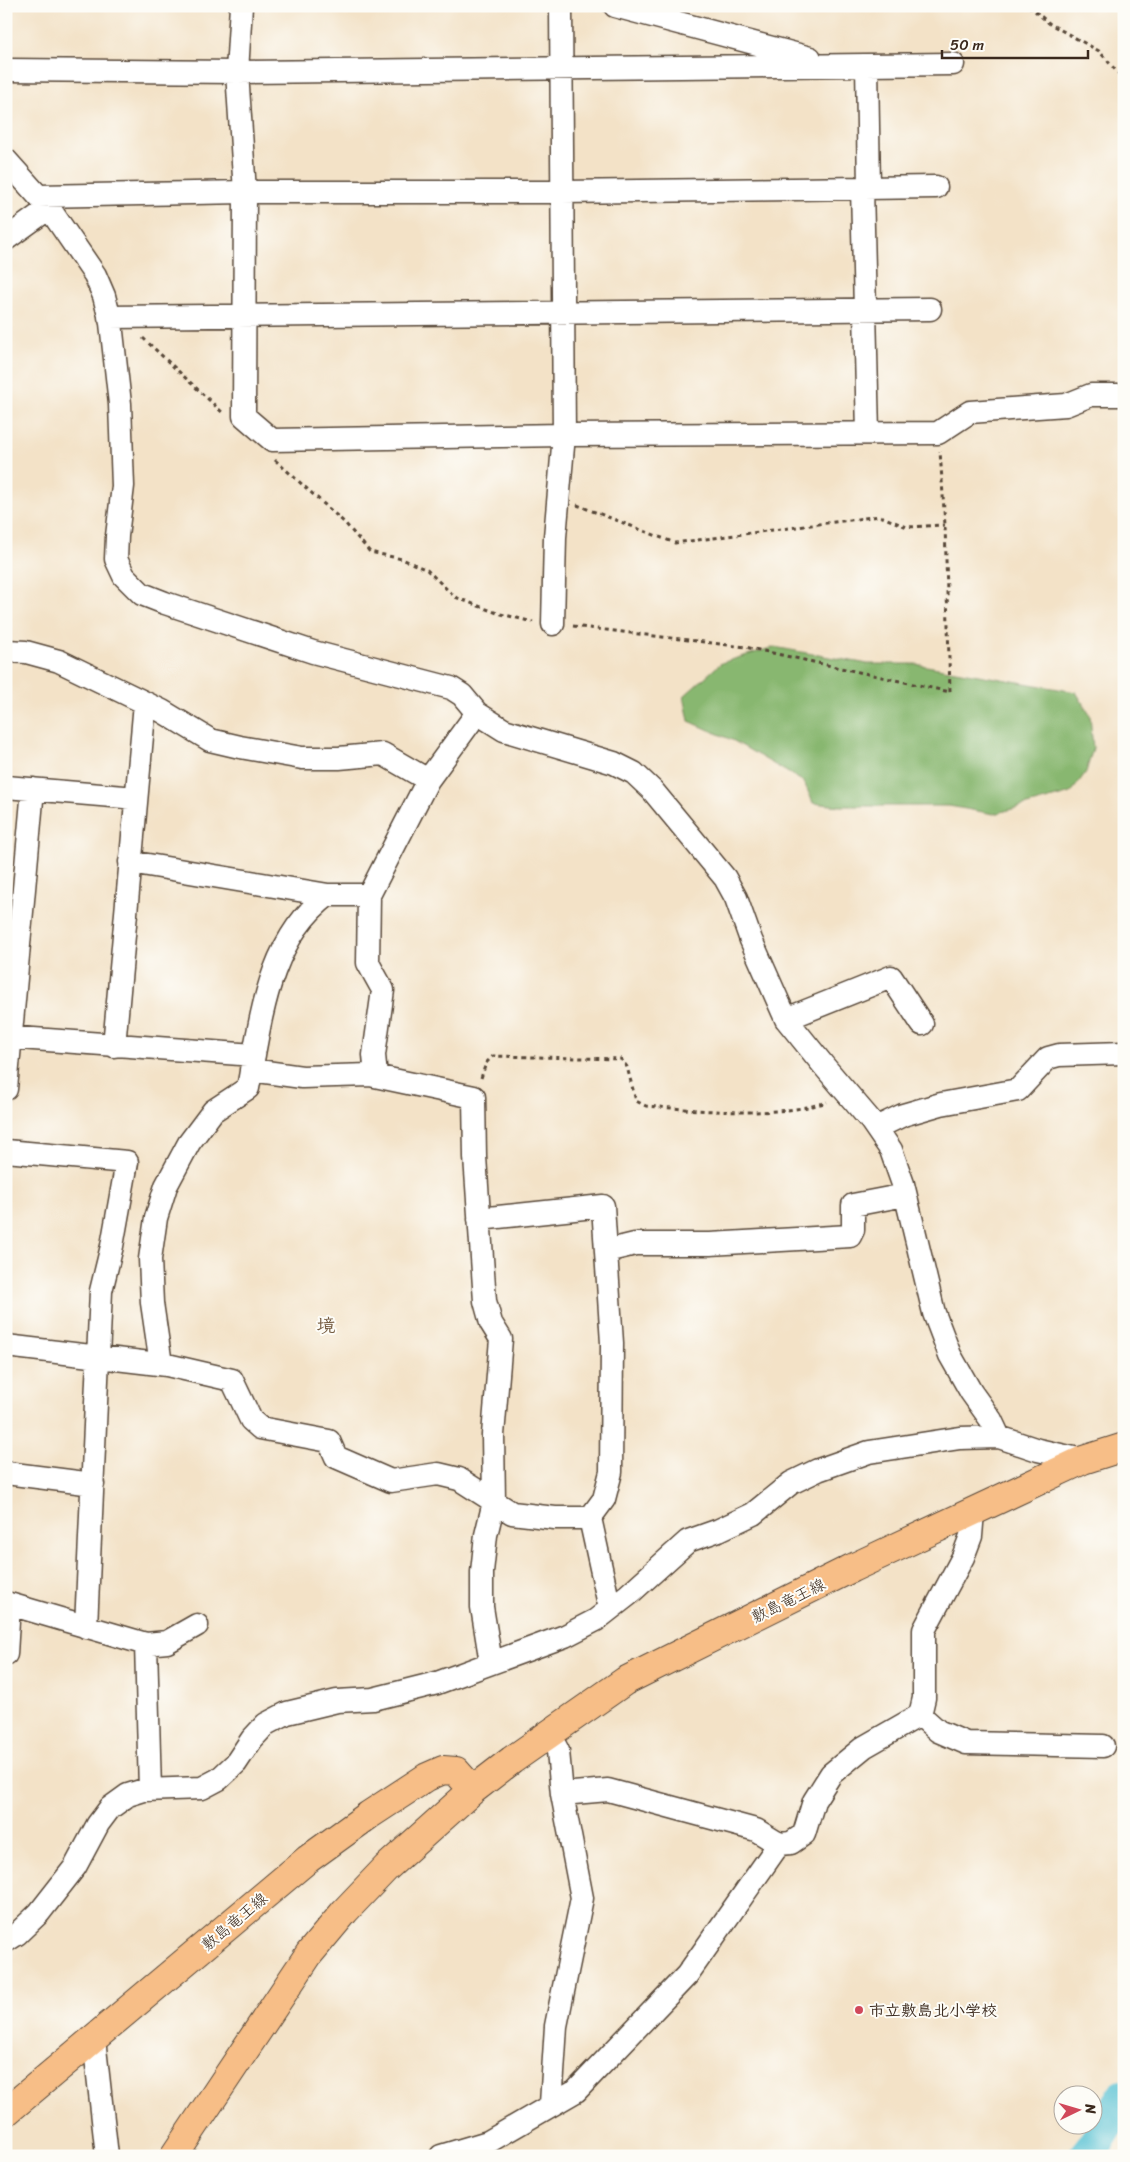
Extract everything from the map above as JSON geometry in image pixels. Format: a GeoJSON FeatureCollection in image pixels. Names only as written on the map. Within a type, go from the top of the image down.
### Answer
{"type":"FeatureCollection","features":[{"type":"Feature","properties":{"kind":"main road","name":"敷島竜王線"},"geometry":{"type":"LineString","coordinates":[[174,2156],[310,1954],[386,1868],[473,1790],[625,1681],[852,1568],[1083,1460],[1124,1447]]}},
{"type":"Feature","properties":{"kind":"main road","name":"敷島竜王線"},"geometry":{"type":"LineString","coordinates":[[6,2112],[308,1859],[369,1814],[427,1777],[443,1770],[456,1771],[473,1790]]}},
{"type":"Feature","properties":{"kind":"street"},"geometry":{"type":"LineString","coordinates":[[241,6],[237,72],[245,192],[244,416],[272,440],[564,435],[938,433],[970,412],[1066,405],[1091,395],[1124,395]]}},
{"type":"Feature","properties":{"kind":"street"},"geometry":{"type":"LineString","coordinates":[[553,624],[552,585],[564,435],[563,68],[561,6]]}},
{"type":"Feature","properties":{"kind":"street"},"geometry":{"type":"LineString","coordinates":[[615,6],[838,65]]}},
{"type":"Feature","properties":{"kind":"street"},"geometry":{"type":"LineString","coordinates":[[6,70],[237,72],[953,64]]}},
{"type":"Feature","properties":{"kind":"street"},"geometry":{"type":"LineString","coordinates":[[868,65],[864,310],[868,434]]}},
{"type":"Feature","properties":{"kind":"street"},"geometry":{"type":"LineString","coordinates":[[6,160],[44,202],[95,275],[115,317],[123,486],[116,559],[124,576],[142,594],[313,652],[451,688],[462,695],[477,713],[504,730],[614,763],[634,773],[653,791],[725,878],[736,898],[751,940],[786,1019],[876,1128],[891,1150],[905,1195],[934,1313],[950,1355],[971,1392],[991,1420],[999,1438]]}},
{"type":"Feature","properties":{"kind":"street"},"geometry":{"type":"LineString","coordinates":[[6,239],[44,202],[245,192],[563,192],[936,187]]}},
{"type":"Feature","properties":{"kind":"street"},"geometry":{"type":"LineString","coordinates":[[115,317],[930,309]]}},
{"type":"Feature","properties":{"kind":"street"},"geometry":{"type":"LineString","coordinates":[[6,651],[26,652],[59,662],[145,703],[210,740],[302,758],[339,758],[383,754],[428,780]]}},
{"type":"Feature","properties":{"kind":"street"},"geometry":{"type":"LineString","coordinates":[[114,1046],[145,703]]}},
{"type":"Feature","properties":{"kind":"street"},"geometry":{"type":"LineString","coordinates":[[376,1076],[374,1055],[383,990],[368,963],[369,895],[428,780],[477,713]]}},
{"type":"Feature","properties":{"kind":"street"},"geometry":{"type":"LineString","coordinates":[[6,787],[136,798]]}},
{"type":"Feature","properties":{"kind":"street"},"geometry":{"type":"LineString","coordinates":[[6,1089],[9,1037],[33,789]]}},
{"type":"Feature","properties":{"kind":"street"},"geometry":{"type":"LineString","coordinates":[[130,862],[328,895],[369,895]]}},
{"type":"Feature","properties":{"kind":"street"},"geometry":{"type":"LineString","coordinates":[[161,1364],[152,1303],[150,1259],[156,1218],[166,1186],[189,1143],[213,1111],[248,1088],[264,1003],[275,964],[302,918],[328,895]]}},
{"type":"Feature","properties":{"kind":"street"},"geometry":{"type":"LineString","coordinates":[[786,1019],[891,977],[922,1024]]}},
{"type":"Feature","properties":{"kind":"street"},"geometry":{"type":"LineString","coordinates":[[9,1037],[114,1046],[253,1063],[302,1077],[376,1076],[474,1098],[479,1219],[485,1301],[491,1323],[501,1339],[493,1435],[494,1502],[486,1535],[482,1572],[482,1607],[490,1663]]}},
{"type":"Feature","properties":{"kind":"street"},"geometry":{"type":"LineString","coordinates":[[876,1128],[903,1115],[941,1104],[1018,1090],[1048,1058],[1059,1055],[1124,1053]]}},
{"type":"Feature","properties":{"kind":"street"},"geometry":{"type":"LineString","coordinates":[[6,1151],[127,1162],[112,1246],[101,1291],[86,1627]]}},
{"type":"Feature","properties":{"kind":"street"},"geometry":{"type":"LineString","coordinates":[[606,1251],[635,1244],[710,1244],[850,1236],[853,1230],[853,1205],[905,1195]]}},
{"type":"Feature","properties":{"kind":"street"},"geometry":{"type":"LineString","coordinates":[[479,1219],[603,1206],[612,1343],[611,1472],[604,1499],[590,1518],[610,1608]]}},
{"type":"Feature","properties":{"kind":"street"},"geometry":{"type":"LineString","coordinates":[[6,1346],[161,1364],[232,1380],[251,1420],[260,1428],[329,1441],[336,1457],[391,1481],[438,1474],[459,1479],[512,1513],[555,1518],[590,1518]]}},
{"type":"Feature","properties":{"kind":"street"},"geometry":{"type":"LineString","coordinates":[[6,1941],[17,1934],[45,1905],[75,1867],[98,1824],[110,1808],[128,1795],[150,1790],[202,1788],[219,1779],[236,1763],[252,1739],[266,1724],[288,1713],[337,1701],[373,1699],[436,1683],[565,1636],[596,1620],[669,1560],[688,1541],[719,1530],[753,1514],[791,1483],[818,1470],[869,1452],[960,1438],[999,1438],[1038,1450],[1083,1460]]}},
{"type":"Feature","properties":{"kind":"street"},"geometry":{"type":"LineString","coordinates":[[6,1473],[92,1484]]}},
{"type":"Feature","properties":{"kind":"street"},"geometry":{"type":"LineString","coordinates":[[562,1794],[608,1790],[756,1830],[779,1844],[791,1843],[804,1834],[814,1801],[831,1774],[864,1746],[920,1715],[924,1698],[924,1630],[964,1557],[971,1536],[972,1512]]}},
{"type":"Feature","properties":{"kind":"street"},"geometry":{"type":"LineString","coordinates":[[6,1654],[8,1604],[146,1644],[167,1642],[197,1625]]}},
{"type":"Feature","properties":{"kind":"street"},"geometry":{"type":"LineString","coordinates":[[146,1644],[150,1790]]}},
{"type":"Feature","properties":{"kind":"street"},"geometry":{"type":"LineString","coordinates":[[920,1715],[938,1731],[966,1744],[1103,1746]]}},
{"type":"Feature","properties":{"kind":"street"},"geometry":{"type":"LineString","coordinates":[[549,1734],[558,1752],[562,1794],[582,1898],[556,2026],[551,2104]]}},
{"type":"Feature","properties":{"kind":"street"},"geometry":{"type":"LineString","coordinates":[[441,2156],[486,2149],[551,2104],[576,2091],[687,1975],[779,1844]]}},
{"type":"Feature","properties":{"kind":"street"},"geometry":{"type":"LineString","coordinates":[[94,2039],[107,2156]]}},
{"type":"Feature","properties":{"kind":"path"},"geometry":{"type":"LineString","coordinates":[[1029,6],[1050,24],[1099,52],[1124,80]]}},
{"type":"Feature","properties":{"kind":"path"},"geometry":{"type":"LineString","coordinates":[[115,317],[228,418]]}},
{"type":"Feature","properties":{"kind":"path"},"geometry":{"type":"LineString","coordinates":[[272,457],[345,523],[370,552],[402,559],[427,570],[455,597],[497,613],[538,624],[553,624],[745,647],[950,692],[945,525],[938,433]]}},
{"type":"Feature","properties":{"kind":"path"},"geometry":{"type":"LineString","coordinates":[[558,498],[676,543],[880,516],[907,527],[945,525]]}},
{"type":"Feature","properties":{"kind":"path"},"geometry":{"type":"LineString","coordinates":[[474,1098],[486,1063],[493,1056],[621,1059],[627,1067],[636,1101],[646,1106],[756,1111],[813,1106],[849,1095]]}},
{"type":"Feature","properties":{"kind":"green space"},"geometry":{"type":"Polygon","coordinates":[[[774,647],[868,664],[915,664],[1076,692],[1090,715],[1093,748],[1086,772],[1071,793],[994,814],[949,806],[840,806],[813,803],[804,782],[734,741],[689,721],[684,696],[721,663],[774,647]]]}},
{"type":"Feature","properties":{"kind":"waterway"},"geometry":{"type":"LineString","coordinates":[[1086,2156],[1124,2097]]}},
{"type":"Feature","properties":{"kind":"place","name":"市立敷島北小学校"},"geometry":{"type":"Point","coordinates":[859,2010]}},
{"type":"Feature","properties":{"kind":"district","name":"境"},"geometry":{"type":"Point","coordinates":[326,1325]}}]}
